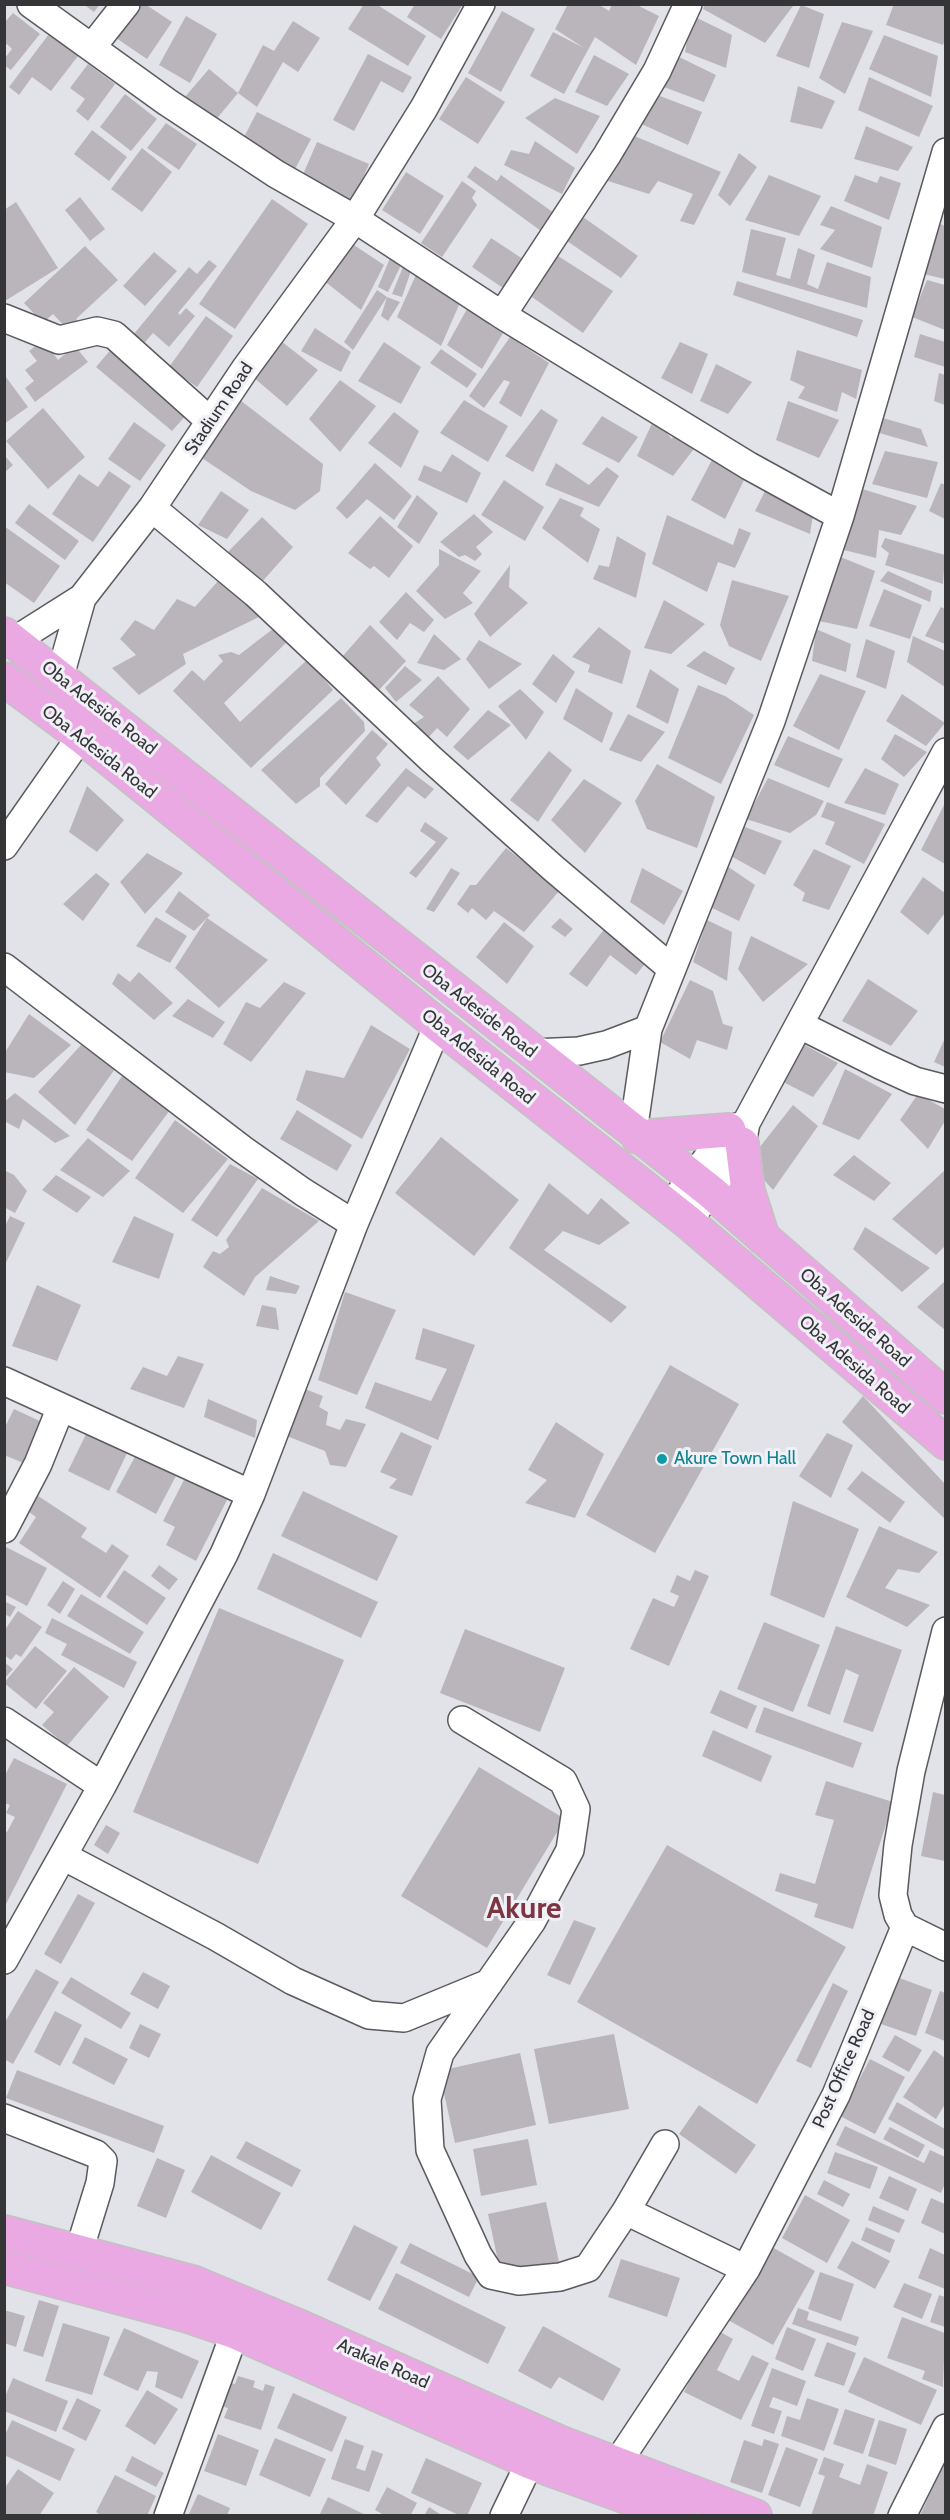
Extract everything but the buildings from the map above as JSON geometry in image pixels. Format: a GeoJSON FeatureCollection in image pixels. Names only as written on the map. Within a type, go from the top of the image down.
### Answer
{"type":"FeatureCollection","features":[{"type":"Feature","properties":{"kind":"main road","name":"Oba Adeside Road"},"geometry":{"type":"LineString","coordinates":[[9,637],[702,1186],[945,1396]]}},
{"type":"Feature","properties":{"kind":"main road","name":"Oba Adesida Road"},"geometry":{"type":"LineString","coordinates":[[4,678],[81,736],[678,1216],[945,1443]]}},
{"type":"Feature","properties":{"kind":"main road"},"geometry":{"type":"LineString","coordinates":[[635,1135],[739,1132],[748,1191],[763,1238]]}},
{"type":"Feature","properties":{"kind":"main road","name":"Arakale Road"},"geometry":{"type":"LineString","coordinates":[[4,2232],[195,2283],[616,2465],[755,2516]]}},
{"type":"Feature","properties":{"kind":"main road"},"geometry":{"type":"LineString","coordinates":[[58,2280],[73,2249]]}},
{"type":"Feature","properties":{"kind":"main road","name":"Arakale Road"},"geometry":{"type":"LineString","coordinates":[[4,2267],[185,2315],[235,2332],[530,2462],[679,2516]]}},
{"type":"Feature","properties":{"kind":"street"},"geometry":{"type":"LineString","coordinates":[[31,4],[195,122],[276,174],[355,219],[502,315],[749,466],[840,516]]}},
{"type":"Feature","properties":{"kind":"street"},"geometry":{"type":"LineString","coordinates":[[92,47],[126,4]]}},
{"type":"Feature","properties":{"kind":"street","name":"Stadium Road"},"geometry":{"type":"LineString","coordinates":[[82,598],[152,508],[244,369],[355,219],[424,108],[481,4]]}},
{"type":"Feature","properties":{"kind":"street"},"geometry":{"type":"LineString","coordinates":[[502,315],[607,156],[657,71],[688,4]]}},
{"type":"Feature","properties":{"kind":"street"},"geometry":{"type":"LineString","coordinates":[[635,1135],[648,1029],[771,721],[840,516],[945,152]]}},
{"type":"Feature","properties":{"kind":"street"},"geometry":{"type":"LineString","coordinates":[[4,318],[59,340],[97,331],[114,335],[210,421]]}},
{"type":"Feature","properties":{"kind":"street"},"geometry":{"type":"LineString","coordinates":[[152,508],[256,594],[431,759],[553,868],[672,969]]}},
{"type":"Feature","properties":{"kind":"street"},"geometry":{"type":"LineString","coordinates":[[9,637],[82,598]]}},
{"type":"Feature","properties":{"kind":"street"},"geometry":{"type":"LineString","coordinates":[[60,676],[82,598]]}},
{"type":"Feature","properties":{"kind":"street"},"geometry":{"type":"LineString","coordinates":[[4,846],[81,736]]}},
{"type":"Feature","properties":{"kind":"street"},"geometry":{"type":"LineString","coordinates":[[678,1216],[739,1132],[800,1025],[945,752]]}},
{"type":"Feature","properties":{"kind":"street"},"geometry":{"type":"LineString","coordinates":[[4,967],[242,1149],[354,1224]]}},
{"type":"Feature","properties":{"kind":"street"},"geometry":{"type":"LineString","coordinates":[[4,1960],[102,1786],[224,1554],[251,1494],[354,1224],[438,1025]]}},
{"type":"Feature","properties":{"kind":"street"},"geometry":{"type":"LineString","coordinates":[[800,1025],[915,1081],[945,1089]]}},
{"type":"Feature","properties":{"kind":"street"},"geometry":{"type":"LineString","coordinates":[[533,1053],[579,1051],[606,1045],[648,1029]]}},
{"type":"Feature","properties":{"kind":"street"},"geometry":{"type":"LineString","coordinates":[[4,1381],[251,1494]]}},
{"type":"Feature","properties":{"kind":"street"},"geometry":{"type":"LineString","coordinates":[[4,1529],[16,1512],[61,1407]]}},
{"type":"Feature","properties":{"kind":"street"},"geometry":{"type":"LineString","coordinates":[[945,1631],[911,1771],[892,1895],[898,1916],[905,1927],[945,1947]]}},
{"type":"Feature","properties":{"kind":"street"},"geometry":{"type":"LineString","coordinates":[[462,1720],[563,1780],[576,1809],[570,1850],[532,1921],[440,2053],[427,2099],[430,2150],[478,2254],[491,2275],[519,2281],[560,2277],[588,2268],[626,2211],[665,2144]]}},
{"type":"Feature","properties":{"kind":"street"},"geometry":{"type":"LineString","coordinates":[[4,1721],[102,1786]]}},
{"type":"Feature","properties":{"kind":"street"},"geometry":{"type":"LineString","coordinates":[[63,1856],[215,1935],[292,1981],[369,2015],[404,2018],[489,1983]]}},
{"type":"Feature","properties":{"kind":"street","name":"Post Office Road"},"geometry":{"type":"LineString","coordinates":[[616,2465],[746,2269],[836,2095],[905,1927]]}},
{"type":"Feature","properties":{"kind":"street"},"geometry":{"type":"LineString","coordinates":[[4,2118],[96,2154],[103,2161],[100,2183],[73,2249]]}},
{"type":"Feature","properties":{"kind":"street"},"geometry":{"type":"LineString","coordinates":[[626,2211],[746,2269]]}},
{"type":"Feature","properties":{"kind":"street"},"geometry":{"type":"LineString","coordinates":[[168,2516],[235,2332]]}},
{"type":"Feature","properties":{"kind":"street"},"geometry":{"type":"LineString","coordinates":[[902,2516],[945,2428]]}},
{"type":"Feature","properties":{"kind":"street"},"geometry":{"type":"LineString","coordinates":[[504,2516],[530,2462]]}},
{"type":"Feature","properties":{"kind":"place","name":"Akure Town Hall"},"geometry":{"type":"Point","coordinates":[662,1459]}},
{"type":"Feature","properties":{"kind":"district","name":"Akure"},"geometry":{"type":"Point","coordinates":[524,1909]}}]}
